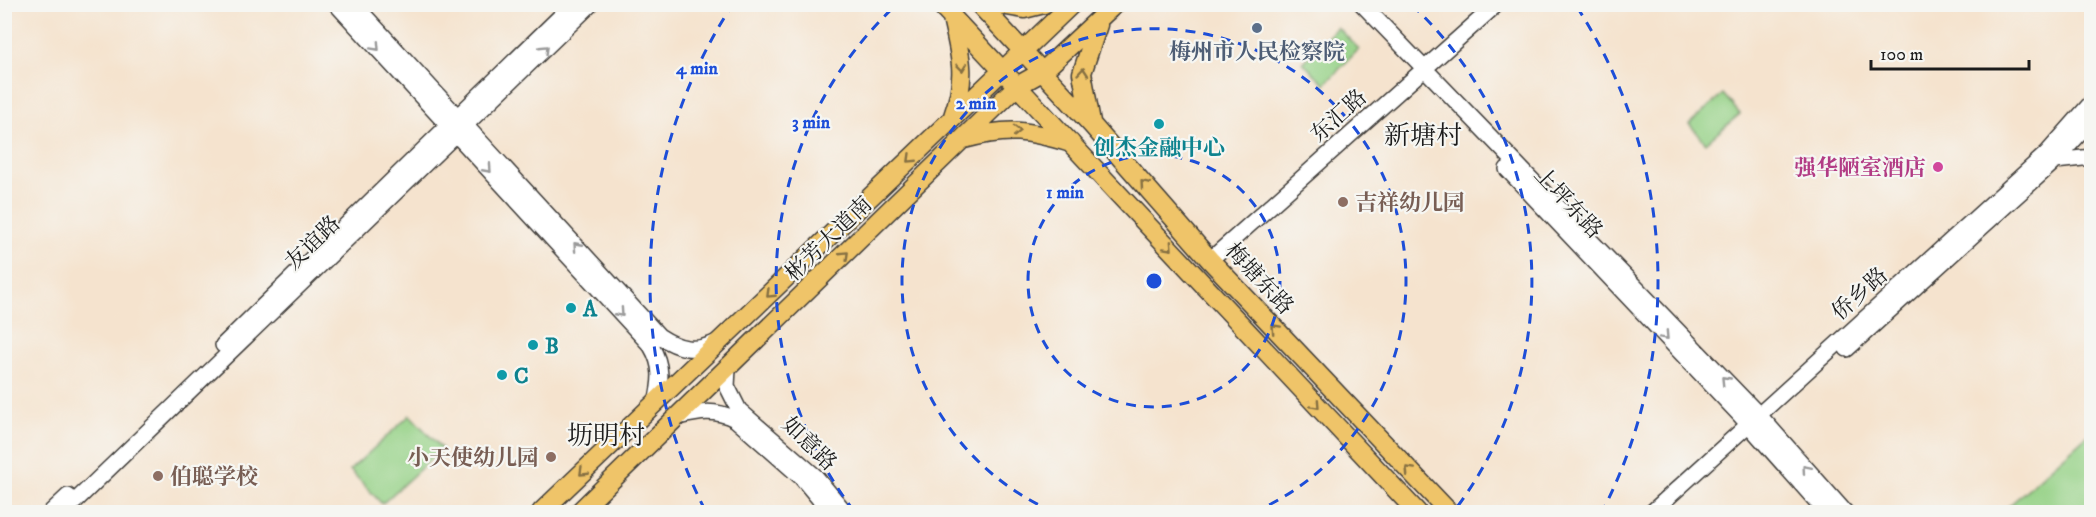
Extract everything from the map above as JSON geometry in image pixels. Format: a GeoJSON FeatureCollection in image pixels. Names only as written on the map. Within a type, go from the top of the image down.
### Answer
{"type":"FeatureCollection","features":[{"type":"Feature","properties":{"kind":"main road","name":"梅塘东路"},"geometry":{"type":"LineString","coordinates":[[979,4],[1092,125],[1210,260],[1449,513]]}},
{"type":"Feature","properties":{"kind":"main road"},"geometry":{"type":"LineString","coordinates":[[995,4],[1024,9],[1044,4]]}},
{"type":"Feature","properties":{"kind":"main road","name":"彬芳大道南"},"geometry":{"type":"LineString","coordinates":[[541,513],[1072,4]]}},
{"type":"Feature","properties":{"kind":"main road","name":"彬芳大道南"},"geometry":{"type":"LineString","coordinates":[[579,513],[1017,86],[1042,72],[1116,4]]}},
{"type":"Feature","properties":{"kind":"main road","name":"梅塘东路"},"geometry":{"type":"LineString","coordinates":[[946,10],[1417,513]]}},
{"type":"Feature","properties":{"kind":"main road"},"geometry":{"type":"LineString","coordinates":[[946,10],[964,72],[960,98],[953,118]]}},
{"type":"Feature","properties":{"kind":"main road"},"geometry":{"type":"LineString","coordinates":[[1092,125],[1086,105],[1082,73],[1100,20]]}},
{"type":"Feature","properties":{"kind":"main road"},"geometry":{"type":"LineString","coordinates":[[962,139],[993,131],[1028,130],[1071,143]]}},
{"type":"Feature","properties":{"kind":"street"},"geometry":{"type":"LineString","coordinates":[[336,4],[458,125],[658,336],[678,348],[701,350],[721,340]]}},
{"type":"Feature","properties":{"kind":"street"},"geometry":{"type":"LineString","coordinates":[[354,4],[651,346],[658,358],[662,377],[656,403]]}},
{"type":"Feature","properties":{"kind":"street","name":"友谊路"},"geometry":{"type":"LineString","coordinates":[[64,513],[458,125],[573,4]]}},
{"type":"Feature","properties":{"kind":"street","name":"友谊路"},"geometry":{"type":"LineString","coordinates":[[51,513],[458,125],[591,4]]}},
{"type":"Feature","properties":{"kind":"street","name":"上坪东路"},"geometry":{"type":"LineString","coordinates":[[1350,4],[1420,71],[1757,424]]}},
{"type":"Feature","properties":{"kind":"street","name":"上坪东路"},"geometry":{"type":"LineString","coordinates":[[1362,4],[1420,71]]}},
{"type":"Feature","properties":{"kind":"street","name":"东汇路"},"geometry":{"type":"LineString","coordinates":[[1210,260],[1497,4]]}},
{"type":"Feature","properties":{"kind":"street","name":"侨乡路"},"geometry":{"type":"LineString","coordinates":[[1652,513],[1757,424],[2055,161],[2088,123],[2091,102]]}},
{"type":"Feature","properties":{"kind":"street","name":"侨乡路"},"geometry":{"type":"LineString","coordinates":[[1667,513],[1757,424],[2048,153],[2088,123]]}},
{"type":"Feature","properties":{"kind":"street"},"geometry":{"type":"LineString","coordinates":[[2055,161],[2091,157]]}},
{"type":"Feature","properties":{"kind":"street"},"geometry":{"type":"LineString","coordinates":[[678,417],[706,411],[737,415],[727,386],[728,369]]}},
{"type":"Feature","properties":{"kind":"street","name":"如意路"},"geometry":{"type":"LineString","coordinates":[[737,415],[801,477],[830,513]]}},
{"type":"Feature","properties":{"kind":"street","name":"如意路"},"geometry":{"type":"LineString","coordinates":[[737,415],[808,469],[845,513]]}},
{"type":"Feature","properties":{"kind":"street"},"geometry":{"type":"LineString","coordinates":[[1757,424],[1826,513]]}},
{"type":"Feature","properties":{"kind":"street"},"geometry":{"type":"LineString","coordinates":[[1757,424],[1845,513]]}},
{"type":"Feature","properties":{"kind":"green space"},"geometry":{"type":"Polygon","coordinates":[[[1337,27],[1359,49],[1325,84],[1303,63],[1337,27]]]}},
{"type":"Feature","properties":{"kind":"green space"},"geometry":{"type":"Polygon","coordinates":[[[1723,94],[1740,114],[1706,143],[1689,124],[1723,94]]]}},
{"type":"Feature","properties":{"kind":"green space"},"geometry":{"type":"Polygon","coordinates":[[[410,415],[442,449],[382,504],[350,470],[410,415]]]}},
{"type":"Feature","properties":{"kind":"green space"},"geometry":{"type":"Polygon","coordinates":[[[2091,432],[2091,512],[2002,512],[2091,432]]]}},
{"type":"Feature","properties":{"kind":"place","name":"梅州市人民检察院"},"geometry":{"type":"Point","coordinates":[1257,28]}},
{"type":"Feature","properties":{"kind":"place","name":"创杰金融中心"},"geometry":{"type":"Point","coordinates":[1159,124]}},
{"type":"Feature","properties":{"kind":"place","name":"强华陋室酒店"},"geometry":{"type":"Point","coordinates":[1938,167]}},
{"type":"Feature","properties":{"kind":"place","name":"吉祥幼儿园"},"geometry":{"type":"Point","coordinates":[1343,202]}},
{"type":"Feature","properties":{"kind":"place","name":"A"},"geometry":{"type":"Point","coordinates":[571,308]}},
{"type":"Feature","properties":{"kind":"place","name":"B"},"geometry":{"type":"Point","coordinates":[533,345]}},
{"type":"Feature","properties":{"kind":"place","name":"C"},"geometry":{"type":"Point","coordinates":[502,375]}},
{"type":"Feature","properties":{"kind":"place","name":"小天使幼儿园"},"geometry":{"type":"Point","coordinates":[551,457]}},
{"type":"Feature","properties":{"kind":"place","name":"伯聪学校"},"geometry":{"type":"Point","coordinates":[158,476]}},
{"type":"Feature","properties":{"kind":"district","name":"新塘村"},"geometry":{"type":"Point","coordinates":[1423,135]}},
{"type":"Feature","properties":{"kind":"district","name":"坜明村"},"geometry":{"type":"Point","coordinates":[606,435]}}]}
